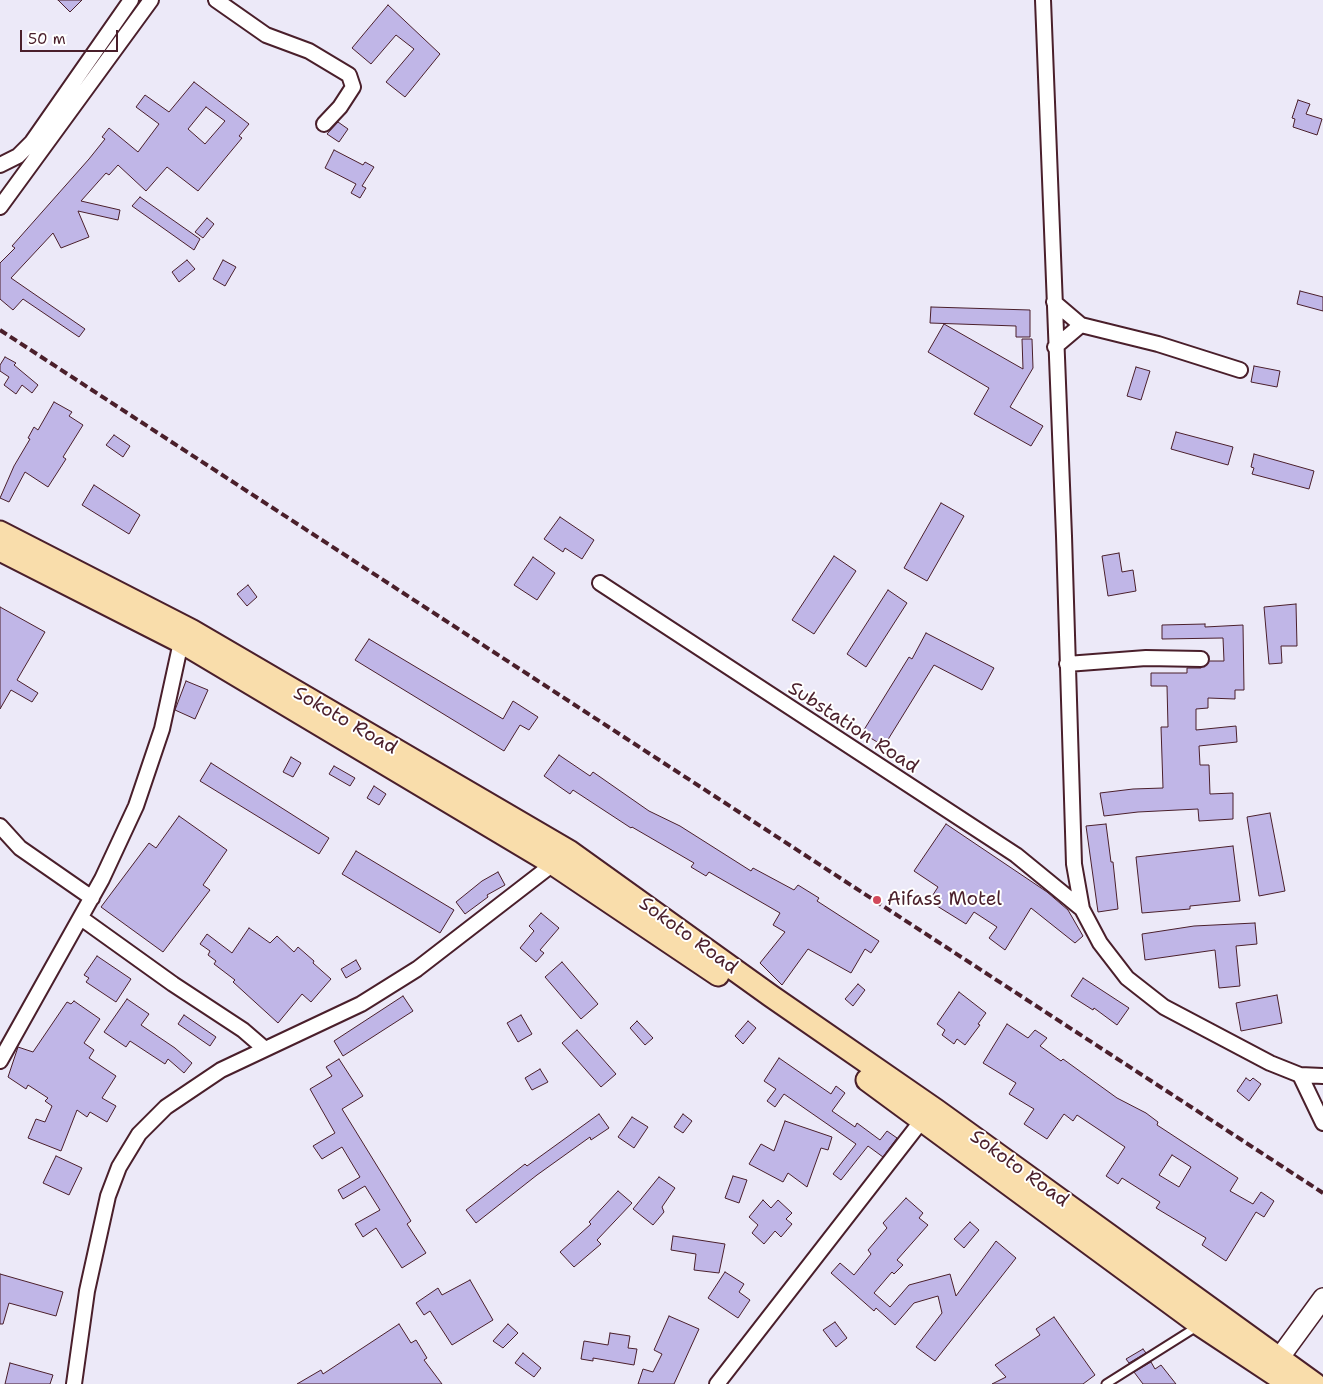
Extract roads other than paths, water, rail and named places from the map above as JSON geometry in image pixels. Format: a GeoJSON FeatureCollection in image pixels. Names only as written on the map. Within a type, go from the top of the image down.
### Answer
{"type":"FeatureCollection","features":[{"type":"Feature","properties":{"kind":"main road","name":"Sokoto Road"},"geometry":{"type":"LineString","coordinates":[[0,532],[191,630],[569,851],[1102,1241],[1289,1384]]}},
{"type":"Feature","properties":{"kind":"main road","name":"Sokoto Road"},"geometry":{"type":"LineString","coordinates":[[0,550],[181,642],[552,864],[760,1004],[923,1120],[1102,1241],[1200,1325],[1272,1370],[1315,1384]]}},
{"type":"Feature","properties":{"kind":"street"},"geometry":{"type":"LineString","coordinates":[[0,165],[18,156],[32,142],[131,0]]}},
{"type":"Feature","properties":{"kind":"street"},"geometry":{"type":"LineString","coordinates":[[0,207],[151,0]]}},
{"type":"Feature","properties":{"kind":"street"},"geometry":{"type":"LineString","coordinates":[[216,0],[266,36],[309,51],[349,75],[353,87],[340,107],[324,124]]}},
{"type":"Feature","properties":{"kind":"street"},"geometry":{"type":"LineString","coordinates":[[1043,0],[1074,864],[1082,908],[1100,943],[1127,978],[1164,1007],[1270,1064],[1300,1075],[1323,1076]]}},
{"type":"Feature","properties":{"kind":"street"},"geometry":{"type":"LineString","coordinates":[[1054,302],[1081,325],[1158,344],[1240,370]]}},
{"type":"Feature","properties":{"kind":"street"},"geometry":{"type":"LineString","coordinates":[[1055,347],[1081,325]]}},
{"type":"Feature","properties":{"kind":"street","name":"Substation Road"},"geometry":{"type":"LineString","coordinates":[[600,584],[1016,855],[1082,908]]}},
{"type":"Feature","properties":{"kind":"street"},"geometry":{"type":"LineString","coordinates":[[0,1061],[92,898],[136,806],[162,729],[181,642]]}},
{"type":"Feature","properties":{"kind":"street"},"geometry":{"type":"LineString","coordinates":[[1067,664],[1146,658],[1201,659]]}},
{"type":"Feature","properties":{"kind":"street"},"geometry":{"type":"LineString","coordinates":[[0,826],[20,848],[92,898]]}},
{"type":"Feature","properties":{"kind":"street"},"geometry":{"type":"LineString","coordinates":[[74,1384],[87,1291],[108,1196],[119,1167],[139,1134],[166,1107],[221,1070],[361,1004],[417,969],[552,864]]}},
{"type":"Feature","properties":{"kind":"street"},"geometry":{"type":"LineString","coordinates":[[81,918],[173,984],[243,1030],[265,1049]]}},
{"type":"Feature","properties":{"kind":"street"},"geometry":{"type":"LineString","coordinates":[[1300,1075],[1323,1123]]}},
{"type":"Feature","properties":{"kind":"street"},"geometry":{"type":"LineString","coordinates":[[717,1384],[923,1120]]}},
{"type":"Feature","properties":{"kind":"street"},"geometry":{"type":"LineString","coordinates":[[1272,1370],[1323,1298]]}},
{"type":"Feature","properties":{"kind":"lane"},"geometry":{"type":"LineString","coordinates":[[1106,1384],[1200,1325]]}},
{"type":"Feature","properties":{"kind":"railway"},"geometry":{"type":"LineString","coordinates":[[0,330],[1323,1193]]}},
{"type":"Feature","properties":{"kind":"place","name":"Aifass Motel"},"geometry":{"type":"Point","coordinates":[877,900]}}]}
